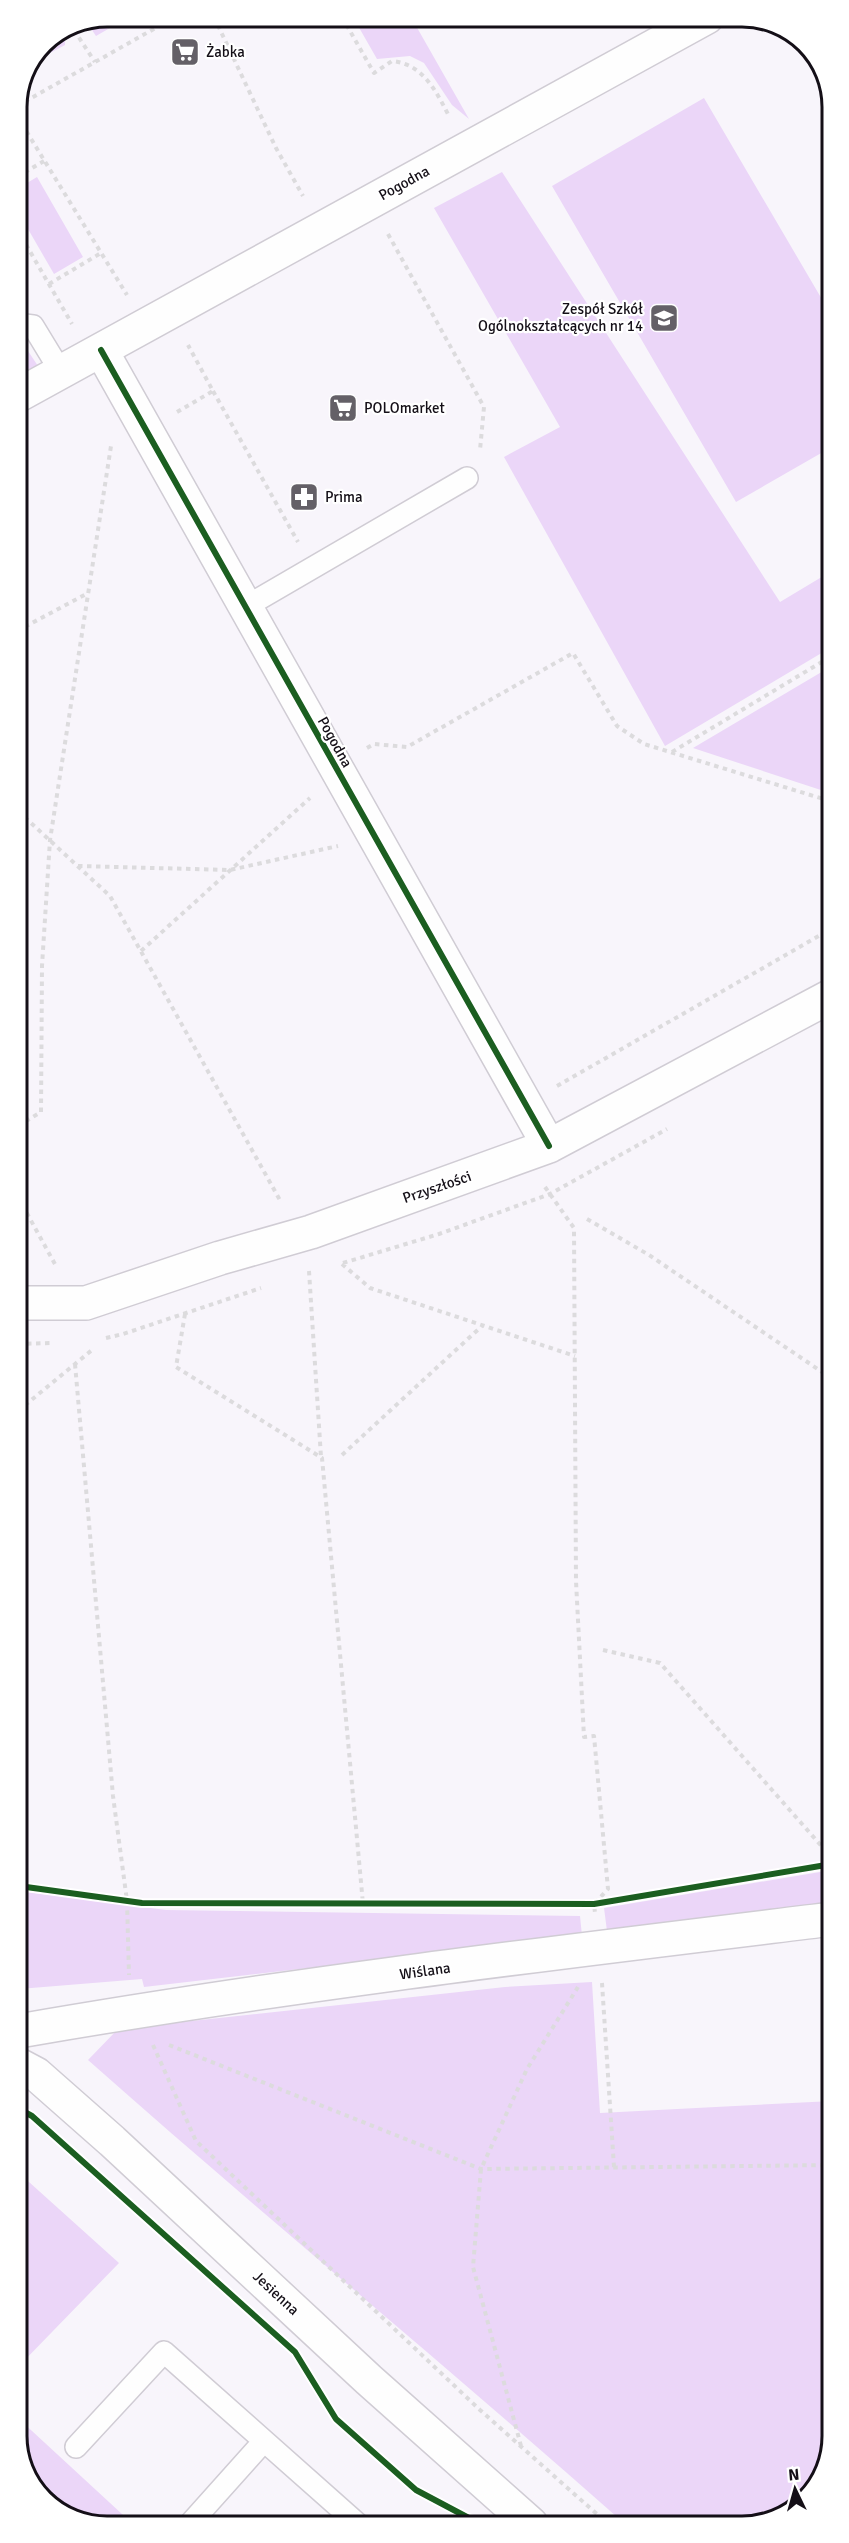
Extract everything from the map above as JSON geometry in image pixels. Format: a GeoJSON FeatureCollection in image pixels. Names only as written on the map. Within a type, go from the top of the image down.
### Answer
{"type":"FeatureCollection","features":[{"type":"Feature","properties":{"kind":"street","name":"Pogodna"},"geometry":{"type":"LineString","coordinates":[[27,391],[689,27]]}},
{"type":"Feature","properties":{"kind":"street","name":"Pogodna"},"geometry":{"type":"LineString","coordinates":[[96,353],[245,607],[549,1146]]}},
{"type":"Feature","properties":{"kind":"street","name":"Przyszłości"},"geometry":{"type":"LineString","coordinates":[[27,1303],[86,1303],[220,1258],[311,1232],[549,1146],[822,1001]]}},
{"type":"Feature","properties":{"kind":"street","name":"Wiślana"},"geometry":{"type":"LineString","coordinates":[[27,2030],[138,2010],[600,1960],[822,1922]]}},
{"type":"Feature","properties":{"kind":"street","name":"Jesienna"},"geometry":{"type":"LineString","coordinates":[[27,2069],[36,2074],[112,2141],[369,2380],[522,2516]]}},
{"type":"Feature","properties":{"kind":"lane"},"geometry":{"type":"LineString","coordinates":[[27,325],[33,326],[61,372]]}},
{"type":"Feature","properties":{"kind":"lane"},"geometry":{"type":"LineString","coordinates":[[245,607],[467,478]]}},
{"type":"Feature","properties":{"kind":"lane"},"geometry":{"type":"LineString","coordinates":[[76,2447],[164,2352],[349,2516]]}},
{"type":"Feature","properties":{"kind":"lane"},"geometry":{"type":"LineString","coordinates":[[197,2516],[264,2441]]}},
{"type":"Feature","properties":{"kind":"path"},"geometry":{"type":"LineString","coordinates":[[28,100],[156,27]]}},
{"type":"Feature","properties":{"kind":"path"},"geometry":{"type":"LineString","coordinates":[[219,27],[276,148],[321,229]]}},
{"type":"Feature","properties":{"kind":"path"},"geometry":{"type":"LineString","coordinates":[[348,27],[374,73],[392,61],[413,66],[423,75],[467,149]]}},
{"type":"Feature","properties":{"kind":"path"},"geometry":{"type":"LineString","coordinates":[[76,33],[95,62]]}},
{"type":"Feature","properties":{"kind":"path"},"geometry":{"type":"LineString","coordinates":[[27,133],[146,326]]}},
{"type":"Feature","properties":{"kind":"path"},"geometry":{"type":"LineString","coordinates":[[27,171],[44,161]]}},
{"type":"Feature","properties":{"kind":"path"},"geometry":{"type":"LineString","coordinates":[[386,231],[484,407],[482,445],[467,478]]}},
{"type":"Feature","properties":{"kind":"path"},"geometry":{"type":"LineString","coordinates":[[27,246],[49,284],[96,353]]}},
{"type":"Feature","properties":{"kind":"path"},"geometry":{"type":"LineString","coordinates":[[49,284],[101,253]]}},
{"type":"Feature","properties":{"kind":"path"},"geometry":{"type":"LineString","coordinates":[[178,346],[186,341],[312,568]]}},
{"type":"Feature","properties":{"kind":"path"},"geometry":{"type":"LineString","coordinates":[[169,416],[213,391]]}},
{"type":"Feature","properties":{"kind":"path"},"geometry":{"type":"LineString","coordinates":[[27,1121],[41,1112],[42,966],[50,840],[112,442]]}},
{"type":"Feature","properties":{"kind":"path"},"geometry":{"type":"LineString","coordinates":[[27,626],[88,593]]}},
{"type":"Feature","properties":{"kind":"path"},"geometry":{"type":"LineString","coordinates":[[335,767],[374,744],[407,747],[573,653],[617,726],[644,744],[822,799]]}},
{"type":"Feature","properties":{"kind":"path"},"geometry":{"type":"LineString","coordinates":[[671,753],[822,662]]}},
{"type":"Feature","properties":{"kind":"path"},"geometry":{"type":"LineString","coordinates":[[141,951],[315,793]]}},
{"type":"Feature","properties":{"kind":"path"},"geometry":{"type":"LineString","coordinates":[[27,819],[110,896],[283,1206]]}},
{"type":"Feature","properties":{"kind":"path"},"geometry":{"type":"LineString","coordinates":[[78,866],[230,870],[345,845]]}},
{"type":"Feature","properties":{"kind":"path"},"geometry":{"type":"LineString","coordinates":[[525,1104],[822,934]]}},
{"type":"Feature","properties":{"kind":"path"},"geometry":{"type":"LineString","coordinates":[[544,1186],[574,1228],[576,1581],[584,1737],[594,1736],[608,1889],[594,1904],[614,2167]]}},
{"type":"Feature","properties":{"kind":"path"},"geometry":{"type":"LineString","coordinates":[[27,1213],[61,1275]]}},
{"type":"Feature","properties":{"kind":"path"},"geometry":{"type":"LineString","coordinates":[[587,1219],[649,1255],[822,1372]]}},
{"type":"Feature","properties":{"kind":"path"},"geometry":{"type":"LineString","coordinates":[[342,1263],[370,1288],[575,1356]]}},
{"type":"Feature","properties":{"kind":"path"},"geometry":{"type":"LineString","coordinates":[[309,1271],[322,1458],[363,1904]]}},
{"type":"Feature","properties":{"kind":"path"},"geometry":{"type":"LineString","coordinates":[[185,1314],[176,1367],[322,1458]]}},
{"type":"Feature","properties":{"kind":"path"},"geometry":{"type":"LineString","coordinates":[[342,1455],[483,1325]]}},
{"type":"Feature","properties":{"kind":"path"},"geometry":{"type":"LineString","coordinates":[[27,1404],[92,1350]]}},
{"type":"Feature","properties":{"kind":"path"},"geometry":{"type":"LineString","coordinates":[[75,1364],[113,1796],[127,1901],[129,1971],[138,2010]]}},
{"type":"Feature","properties":{"kind":"path"},"geometry":{"type":"LineString","coordinates":[[603,1650],[660,1663],[822,1847]]}},
{"type":"Feature","properties":{"kind":"path"},"geometry":{"type":"LineString","coordinates":[[522,2447],[472,2267],[481,2169],[527,2068],[586,1975],[600,1960]]}},
{"type":"Feature","properties":{"kind":"path"},"geometry":{"type":"LineString","coordinates":[[599,2516],[480,2410],[196,2141],[149,2037],[481,2169],[822,2164]]}},
{"type":"Feature","properties":{"kind":"shaded area"},"geometry":{"type":"Polygon","coordinates":[[[112,27],[96,36],[91,29],[112,27]]]}},
{"type":"Feature","properties":{"kind":"shaded area"},"geometry":{"type":"Polygon","coordinates":[[[359,27],[417,27],[469,119],[452,105],[424,63],[410,56],[377,59],[359,27]]]}},
{"type":"Feature","properties":{"kind":"shaded area"},"geometry":{"type":"Polygon","coordinates":[[[65,38],[65,45],[46,55],[65,38]]]}},
{"type":"Feature","properties":{"kind":"shaded area"},"geometry":{"type":"Polygon","coordinates":[[[704,98],[822,299],[822,453],[736,502],[552,186],[704,98]]]}},
{"type":"Feature","properties":{"kind":"shaded area"},"geometry":{"type":"Polygon","coordinates":[[[502,172],[780,602],[822,577],[822,653],[665,746],[504,457],[560,427],[434,208],[502,172]]]}},
{"type":"Feature","properties":{"kind":"shaded area"},"geometry":{"type":"Polygon","coordinates":[[[37,177],[83,257],[54,274],[27,227],[27,183],[37,177]]]}},
{"type":"Feature","properties":{"kind":"shaded area"},"geometry":{"type":"Polygon","coordinates":[[[27,351],[28,351],[42,372],[27,380],[27,351]]]}},
{"type":"Feature","properties":{"kind":"shaded area"},"geometry":{"type":"Polygon","coordinates":[[[822,672],[822,790],[693,748],[822,672]]]}},
{"type":"Feature","properties":{"kind":"shaded area"},"geometry":{"type":"Polygon","coordinates":[[[822,1872],[822,1905],[607,1931],[604,1908],[822,1872]]]}},
{"type":"Feature","properties":{"kind":"shaded area"},"geometry":{"type":"Polygon","coordinates":[[[27,1892],[166,1910],[580,1916],[582,1936],[144,1987],[142,1979],[27,1988],[27,1892]]]}},
{"type":"Feature","properties":{"kind":"shaded area"},"geometry":{"type":"Polygon","coordinates":[[[592,1982],[600,2113],[822,2102],[822,2436],[814,2472],[806,2485],[787,2503],[763,2513],[742,2516],[616,2516],[88,2060],[118,2029],[505,1987],[592,1982]]]}},
{"type":"Feature","properties":{"kind":"shaded area"},"geometry":{"type":"Polygon","coordinates":[[[27,2180],[119,2263],[27,2358],[27,2180]]]}},
{"type":"Feature","properties":{"kind":"shaded area"},"geometry":{"type":"Polygon","coordinates":[[[27,2426],[124,2516],[101,2516],[86,2513],[62,2503],[54,2496],[33,2467],[28,2447],[27,2426]]]}},
{"type":"Feature","properties":{"kind":"cycle path"},"geometry":{"type":"LineString","coordinates":[[101,350],[549,1146]]}},
{"type":"Feature","properties":{"kind":"cycle path"},"geometry":{"type":"LineString","coordinates":[[27,1887],[142,1903],[594,1904],[822,1866]]}},
{"type":"Feature","properties":{"kind":"cycle path"},"geometry":{"type":"LineString","coordinates":[[27,2113],[295,2352],[336,2419],[416,2490],[465,2516]]}},
{"type":"Feature","properties":{"kind":"place","name":"Żabka"},"geometry":{"type":"Point","coordinates":[185,52]}},
{"type":"Feature","properties":{"kind":"place","name":"Zespół Szkół Ogólnokształcących nr 14"},"geometry":{"type":"Point","coordinates":[664,318]}},
{"type":"Feature","properties":{"kind":"place","name":"POLOmarket"},"geometry":{"type":"Point","coordinates":[343,408]}},
{"type":"Feature","properties":{"kind":"place","name":"Prima"},"geometry":{"type":"Point","coordinates":[304,497]}}]}
